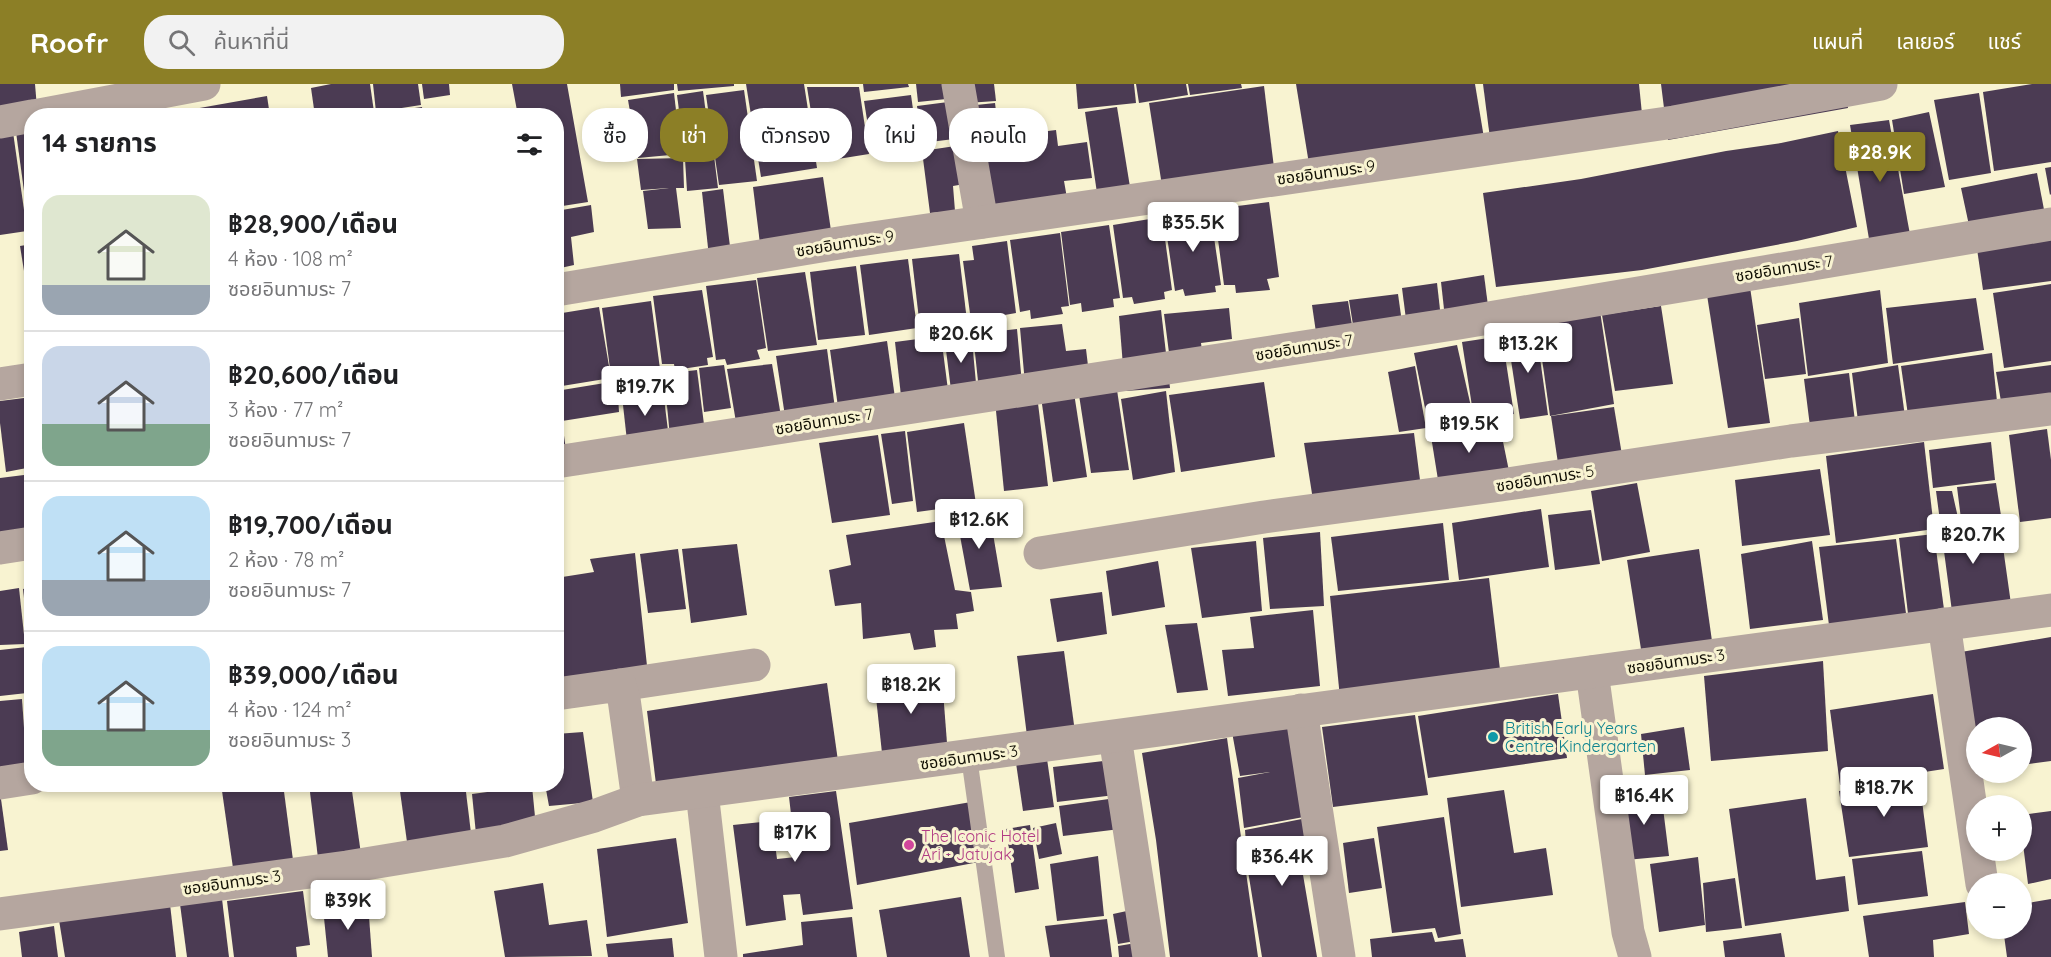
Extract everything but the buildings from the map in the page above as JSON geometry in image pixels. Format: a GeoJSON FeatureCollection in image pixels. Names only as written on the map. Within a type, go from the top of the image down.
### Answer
{"type":"FeatureCollection","features":[{"type":"Feature","properties":{"kind":"street"},"geometry":{"type":"LineString","coordinates":[[76,108],[204,84]]}},
{"type":"Feature","properties":{"kind":"street"},"geometry":{"type":"LineString","coordinates":[[958,84],[982,222]]}},
{"type":"Feature","properties":{"kind":"street","name":"ซอยอินทามระ 9"},"geometry":{"type":"LineString","coordinates":[[564,290],[844,242],[1662,123],[1881,84]]}},
{"type":"Feature","properties":{"kind":"street"},"geometry":{"type":"LineString","coordinates":[[0,122],[24,118]]}},
{"type":"Feature","properties":{"kind":"street","name":"ซอยอินทามระ 7"},"geometry":{"type":"LineString","coordinates":[[564,461],[1453,324],[2051,224]]}},
{"type":"Feature","properties":{"kind":"street"},"geometry":{"type":"LineString","coordinates":[[0,384],[24,380]]}},
{"type":"Feature","properties":{"kind":"street","name":"ซอยอินทามระ 5"},"geometry":{"type":"LineString","coordinates":[[1040,553],[1264,517],[1501,485],[1791,441],[2051,409]]}},
{"type":"Feature","properties":{"kind":"street"},"geometry":{"type":"LineString","coordinates":[[0,548],[24,544]]}},
{"type":"Feature","properties":{"kind":"street","name":"ซอยอินทามระ 3"},"geometry":{"type":"LineString","coordinates":[[0,914],[347,867],[504,842],[594,816],[638,800],[2051,610]]}},
{"type":"Feature","properties":{"kind":"street"},"geometry":{"type":"LineString","coordinates":[[1944,624],[1980,873]]}},
{"type":"Feature","properties":{"kind":"street"},"geometry":{"type":"LineString","coordinates":[[564,693],[754,664]]}},
{"type":"Feature","properties":{"kind":"street"},"geometry":{"type":"LineString","coordinates":[[1592,672],[1628,932],[1635,957]]}},
{"type":"Feature","properties":{"kind":"street"},"geometry":{"type":"LineString","coordinates":[[620,685],[638,800]]}},
{"type":"Feature","properties":{"kind":"street"},"geometry":{"type":"LineString","coordinates":[[1301,710],[1339,957]]}},
{"type":"Feature","properties":{"kind":"street"},"geometry":{"type":"LineString","coordinates":[[1115,737],[1149,957]]}},
{"type":"Feature","properties":{"kind":"street"},"geometry":{"type":"LineString","coordinates":[[0,783],[24,779]]}},
{"type":"Feature","properties":{"kind":"street"},"geometry":{"type":"LineString","coordinates":[[702,792],[721,957]]}},
{"type":"Feature","properties":{"kind":"lane"},"geometry":{"type":"LineString","coordinates":[[969,757],[998,957]]}},
{"type":"Feature","properties":{"kind":"place","name":"British Early Years Centre Kindergarten"},"geometry":{"type":"Point","coordinates":[1493,737]}},
{"type":"Feature","properties":{"kind":"place","name":"The Iconic Hotel Ari - Jatujak"},"geometry":{"type":"Point","coordinates":[909,845]}}]}
